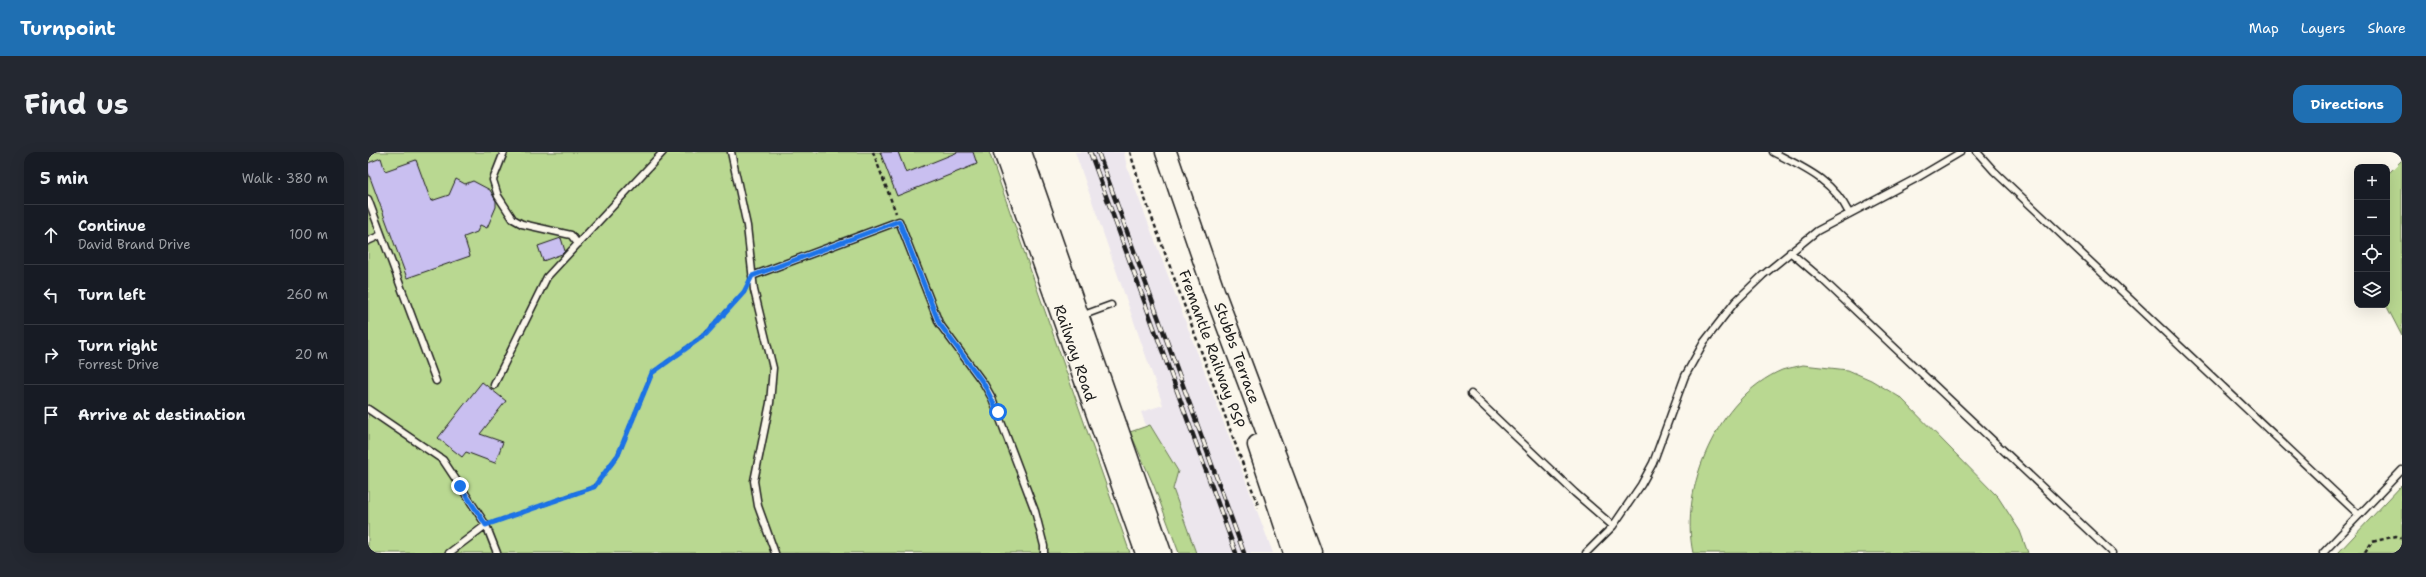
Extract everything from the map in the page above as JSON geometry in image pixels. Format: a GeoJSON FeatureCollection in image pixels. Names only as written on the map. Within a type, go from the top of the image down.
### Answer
{"type":"FeatureCollection","features":[{"type":"Feature","properties":{"kind":"main road","name":"Railway Road"},"geometry":{"type":"LineString","coordinates":[[1004,152],[1072,320],[1161,553]]}},
{"type":"Feature","properties":{"kind":"main road","name":"Railway Road"},"geometry":{"type":"LineString","coordinates":[[1021,152],[1072,320],[1146,553]]}},
{"type":"Feature","properties":{"kind":"main road","name":"Stubbs Terrace"},"geometry":{"type":"LineString","coordinates":[[1152,152],[1239,387],[1294,553]]}},
{"type":"Feature","properties":{"kind":"main road","name":"Stubbs Terrace"},"geometry":{"type":"LineString","coordinates":[[1166,152],[1214,291],[1312,553]]}},
{"type":"Feature","properties":{"kind":"lane"},"geometry":{"type":"LineString","coordinates":[[504,152],[493,180],[498,196],[513,219],[522,224],[571,234],[578,244]]}},
{"type":"Feature","properties":{"kind":"lane"},"geometry":{"type":"LineString","coordinates":[[494,385],[547,277],[663,152]]}},
{"type":"Feature","properties":{"kind":"lane"},"geometry":{"type":"LineString","coordinates":[[731,152],[747,226],[752,276],[773,368],[770,403],[754,480],[758,506],[775,553]]}},
{"type":"Feature","properties":{"kind":"lane"},"geometry":{"type":"LineString","coordinates":[[1772,152],[1818,176],[1838,194],[1849,213]]}},
{"type":"Feature","properties":{"kind":"lane"},"geometry":{"type":"LineString","coordinates":[[1586,553],[1613,526],[1647,474],[1685,376],[1704,342],[1735,302],[1790,252],[1817,231],[1917,178],[1961,152]]}},
{"type":"Feature","properties":{"kind":"lane"},"geometry":{"type":"LineString","coordinates":[[1977,152],[1994,171],[2359,515]]}},
{"type":"Feature","properties":{"kind":"lane"},"geometry":{"type":"LineString","coordinates":[[368,199],[436,381]]}},
{"type":"Feature","properties":{"kind":"lane"},"geometry":{"type":"LineString","coordinates":[[752,276],[899,221],[939,323],[984,384],[992,398],[1035,511],[1044,546],[1044,553]]}},
{"type":"Feature","properties":{"kind":"lane"},"geometry":{"type":"LineString","coordinates":[[368,240],[381,235]]}},
{"type":"Feature","properties":{"kind":"lane"},"geometry":{"type":"LineString","coordinates":[[1790,252],[1824,282],[2112,553]]}},
{"type":"Feature","properties":{"kind":"lane"},"geometry":{"type":"LineString","coordinates":[[1072,320],[1111,305]]}},
{"type":"Feature","properties":{"kind":"lane"},"geometry":{"type":"LineString","coordinates":[[1471,394],[1575,493],[1613,526]]}},
{"type":"Feature","properties":{"kind":"lane"},"geometry":{"type":"LineString","coordinates":[[368,409],[443,460],[486,525],[497,553]]}},
{"type":"Feature","properties":{"kind":"lane"},"geometry":{"type":"LineString","coordinates":[[2323,553],[2402,470]]}},
{"type":"Feature","properties":{"kind":"lane"},"geometry":{"type":"LineString","coordinates":[[449,553],[486,525]]}},
{"type":"Feature","properties":{"kind":"path"},"geometry":{"type":"LineString","coordinates":[[873,152],[899,221]]}},
{"type":"Feature","properties":{"kind":"path","name":"Fremantle Railway PSP"},"geometry":{"type":"LineString","coordinates":[[1130,152],[1144,195],[1262,516]]}},
{"type":"Feature","properties":{"kind":"path"},"geometry":{"type":"LineString","coordinates":[[486,525],[594,487],[618,455],[652,373],[706,334],[744,292],[752,276]]}},
{"type":"Feature","properties":{"kind":"path"},"geometry":{"type":"LineString","coordinates":[[2365,553],[2372,542],[2396,536],[2402,538]]}},
{"type":"Feature","properties":{"kind":"shaded area"},"geometry":{"type":"Polygon","coordinates":[[[1075,152],[1124,152],[1127,167],[1273,553],[1192,553],[1141,412],[1163,405],[1075,152]]]}},
{"type":"Feature","properties":{"kind":"green space"},"geometry":{"type":"Polygon","coordinates":[[[368,152],[989,152],[1130,553],[368,553],[368,152]]]}},
{"type":"Feature","properties":{"kind":"green space"},"geometry":{"type":"Polygon","coordinates":[[[2402,160],[2402,336],[2388,308],[2390,308],[2390,172],[2402,160]]]}},
{"type":"Feature","properties":{"kind":"green space"},"geometry":{"type":"Polygon","coordinates":[[[1803,365],[1848,370],[1871,380],[1901,398],[1998,497],[2020,531],[2028,553],[1693,553],[1690,528],[1692,501],[1698,474],[1708,447],[1722,423],[1739,401],[1759,383],[1782,370],[1803,365]]]}},
{"type":"Feature","properties":{"kind":"green space"},"geometry":{"type":"Polygon","coordinates":[[[1150,425],[1178,471],[1173,489],[1196,553],[1179,553],[1154,486],[1130,432],[1150,425]]]}},
{"type":"Feature","properties":{"kind":"green space"},"geometry":{"type":"Polygon","coordinates":[[[2402,485],[2402,553],[2338,553],[2402,485]]]}},
{"type":"Feature","properties":{"kind":"building"},"geometry":{"type":"Polygon","coordinates":[[[880,152],[898,152],[906,173],[958,152],[973,152],[977,164],[897,196],[880,152]]]}},
{"type":"Feature","properties":{"kind":"building"},"geometry":{"type":"Polygon","coordinates":[[[381,158],[385,171],[416,160],[431,201],[449,195],[456,179],[465,184],[473,181],[490,190],[496,201],[496,207],[487,228],[480,225],[477,232],[464,237],[470,256],[407,278],[368,172],[368,163],[381,158]]]}},
{"type":"Feature","properties":{"kind":"building"},"geometry":{"type":"Polygon","coordinates":[[[561,238],[565,251],[562,254],[543,261],[538,246],[561,238]]]}},
{"type":"Feature","properties":{"kind":"building"},"geometry":{"type":"Polygon","coordinates":[[[482,382],[506,401],[480,434],[503,442],[495,463],[466,452],[462,457],[438,438],[482,382]]]}},
{"type":"Feature","properties":{"kind":"railway"},"geometry":{"type":"LineString","coordinates":[[1090,152],[1236,553]]}},
{"type":"Feature","properties":{"kind":"railway"},"geometry":{"type":"LineString","coordinates":[[1098,152],[1244,553]]}},
{"type":"Feature","properties":{"kind":"route"},"geometry":{"type":"LineString","coordinates":[[460,486],[486,525],[594,487],[618,455],[652,373],[706,334],[744,292],[752,276],[899,221],[939,323],[984,384],[998,412]]}}]}
